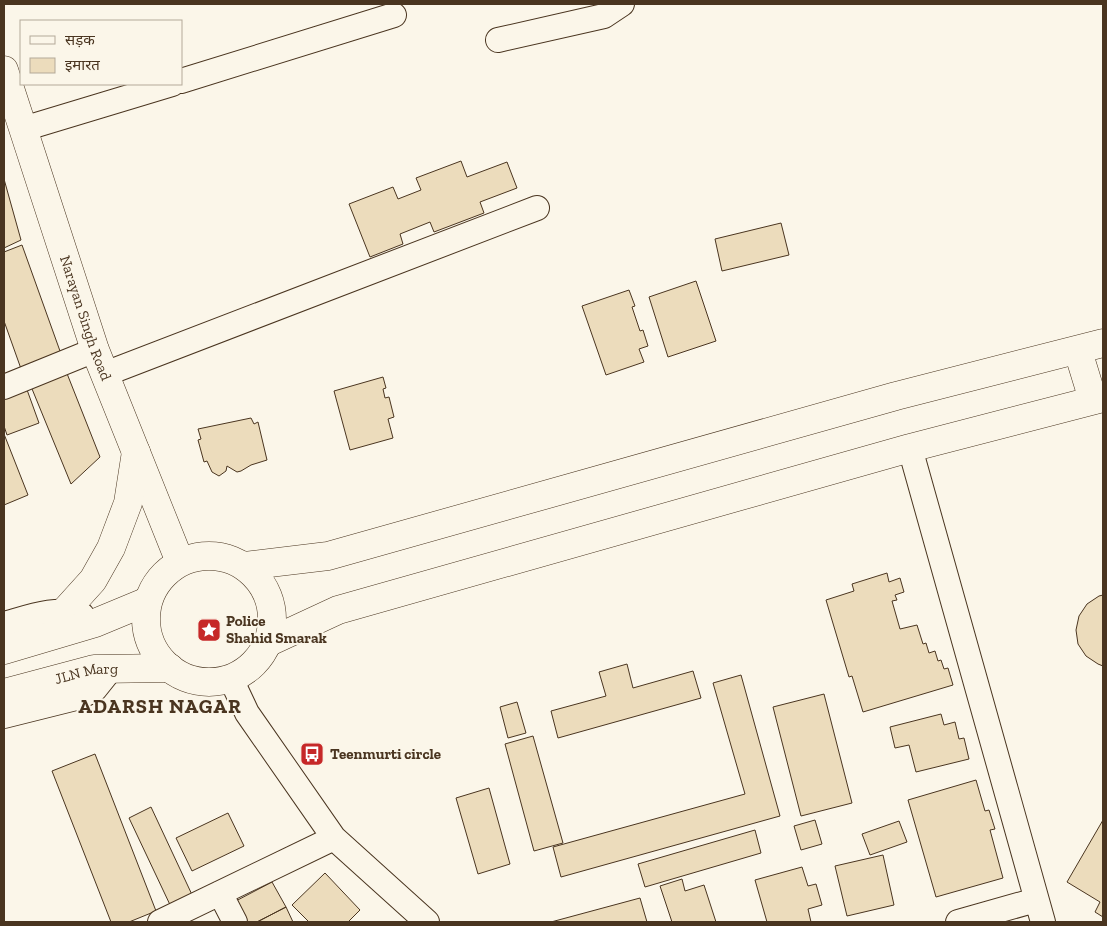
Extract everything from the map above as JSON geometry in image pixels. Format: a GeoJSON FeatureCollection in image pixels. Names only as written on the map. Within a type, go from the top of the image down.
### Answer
{"type":"FeatureCollection","features":[{"type":"Feature","properties":{"kind":"main road","name":"Narayan Singh Road"},"geometry":{"type":"LineString","coordinates":[[4,70],[100,362],[180,562]]}},
{"type":"Feature","properties":{"kind":"main road"},"geometry":{"type":"LineString","coordinates":[[245,566],[328,556],[896,396],[1091,347],[1098,399],[910,448],[338,610],[269,642]]}},
{"type":"Feature","properties":{"kind":"main road"},"geometry":{"type":"LineString","coordinates":[[65,611],[93,580],[111,548],[128,503],[136,452]]}},
{"type":"Feature","properties":{"kind":"main road"},"geometry":{"type":"LineString","coordinates":[[204,556],[224,557],[245,566],[258,578],[270,599],[273,620],[269,642],[258,661],[241,675],[218,683],[193,682],[180,676],[160,661],[148,640],[145,624],[148,601],[162,576],[180,562],[204,556]]}},
{"type":"Feature","properties":{"kind":"main road"},"geometry":{"type":"LineString","coordinates":[[4,650],[95,623],[148,601]]}},
{"type":"Feature","properties":{"kind":"main road","name":"JLN Marg"},"geometry":{"type":"LineString","coordinates":[[4,693],[94,669],[170,668]]}},
{"type":"Feature","properties":{"kind":"street"},"geometry":{"type":"LineString","coordinates":[[498,40],[604,16],[622,4]]}},
{"type":"Feature","properties":{"kind":"street"},"geometry":{"type":"LineString","coordinates":[[182,81],[394,15]]}},
{"type":"Feature","properties":{"kind":"street"},"geometry":{"type":"LineString","coordinates":[[23,129],[169,85]]}},
{"type":"Feature","properties":{"kind":"street"},"geometry":{"type":"LineString","coordinates":[[4,387],[100,362],[537,208]]}},
{"type":"Feature","properties":{"kind":"street"},"geometry":{"type":"LineString","coordinates":[[910,448],[1039,911],[958,922]]}},
{"type":"Feature","properties":{"kind":"street"},"geometry":{"type":"LineString","coordinates":[[4,624],[40,614],[65,611],[81,615],[95,623]]}},
{"type":"Feature","properties":{"kind":"street"},"geometry":{"type":"LineString","coordinates":[[4,716],[80,697],[95,689],[111,669]]}},
{"type":"Feature","properties":{"kind":"street"},"geometry":{"type":"LineString","coordinates":[[231,678],[252,720],[334,838],[427,922]]}},
{"type":"Feature","properties":{"kind":"street"},"geometry":{"type":"LineString","coordinates":[[160,922],[334,838]]}},
{"type":"Feature","properties":{"kind":"street"},"geometry":{"type":"LineString","coordinates":[[220,893],[235,922]]}},
{"type":"Feature","properties":{"kind":"building"},"geometry":{"type":"Polygon","coordinates":[[[461,161],[467,177],[507,162],[517,188],[480,202],[484,213],[434,232],[430,222],[400,234],[403,244],[370,257],[349,204],[393,187],[398,199],[421,190],[416,178],[461,161]]]}},
{"type":"Feature","properties":{"kind":"building"},"geometry":{"type":"Polygon","coordinates":[[[4,179],[21,240],[4,248],[4,179]]]}},
{"type":"Feature","properties":{"kind":"building"},"geometry":{"type":"Polygon","coordinates":[[[781,223],[789,255],[722,271],[715,239],[781,223]]]}},
{"type":"Feature","properties":{"kind":"building"},"geometry":{"type":"Polygon","coordinates":[[[22,245],[65,365],[25,380],[4,321],[4,252],[22,245]]]}},
{"type":"Feature","properties":{"kind":"building"},"geometry":{"type":"Polygon","coordinates":[[[696,281],[716,341],[668,357],[649,297],[696,281]]]}},
{"type":"Feature","properties":{"kind":"building"},"geometry":{"type":"Polygon","coordinates":[[[629,290],[635,306],[632,307],[640,331],[643,330],[648,346],[639,349],[644,362],[606,375],[582,306],[629,290]]]}},
{"type":"Feature","properties":{"kind":"building"},"geometry":{"type":"Polygon","coordinates":[[[66,371],[100,457],[71,484],[30,384],[66,371]]]}},
{"type":"Feature","properties":{"kind":"building"},"geometry":{"type":"Polygon","coordinates":[[[383,377],[386,388],[383,389],[385,398],[389,397],[394,417],[388,419],[393,438],[350,450],[334,391],[383,377]]]}},
{"type":"Feature","properties":{"kind":"building"},"geometry":{"type":"Polygon","coordinates":[[[26,387],[39,423],[7,435],[4,426],[4,395],[26,387]]]}},
{"type":"Feature","properties":{"kind":"building"},"geometry":{"type":"Polygon","coordinates":[[[251,418],[254,424],[258,422],[267,460],[237,472],[227,466],[226,471],[219,476],[212,472],[207,461],[204,462],[198,440],[201,439],[198,429],[251,418]]]}},
{"type":"Feature","properties":{"kind":"building"},"geometry":{"type":"Polygon","coordinates":[[[4,434],[28,495],[4,505],[4,434]]]}},
{"type":"Feature","properties":{"kind":"building"},"geometry":{"type":"Polygon","coordinates":[[[887,573],[889,582],[900,578],[904,592],[895,595],[897,600],[892,601],[900,629],[917,625],[923,644],[926,643],[929,653],[935,651],[938,661],[941,660],[944,669],[948,668],[953,685],[863,712],[852,676],[849,677],[826,600],[854,591],[852,584],[887,573]]]}},
{"type":"Feature","properties":{"kind":"building"},"geometry":{"type":"Polygon","coordinates":[[[1103,595],[1103,666],[1086,656],[1078,644],[1076,630],[1079,616],[1087,604],[1103,595]]]}},
{"type":"Feature","properties":{"kind":"building"},"geometry":{"type":"Polygon","coordinates":[[[627,664],[633,688],[693,671],[701,698],[558,738],[551,711],[606,696],[599,672],[627,664]]]}},
{"type":"Feature","properties":{"kind":"building"},"geometry":{"type":"Polygon","coordinates":[[[741,675],[780,816],[561,877],[553,847],[745,794],[713,683],[741,675]]]}},
{"type":"Feature","properties":{"kind":"building"},"geometry":{"type":"Polygon","coordinates":[[[824,694],[852,803],[801,816],[773,707],[824,694]]]}},
{"type":"Feature","properties":{"kind":"building"},"geometry":{"type":"Polygon","coordinates":[[[517,702],[526,733],[508,738],[500,707],[517,702]]]}},
{"type":"Feature","properties":{"kind":"building"},"geometry":{"type":"Polygon","coordinates":[[[941,714],[944,725],[955,722],[959,739],[964,738],[969,759],[916,772],[909,745],[895,748],[890,727],[941,714]]]}},
{"type":"Feature","properties":{"kind":"building"},"geometry":{"type":"Polygon","coordinates":[[[533,736],[563,843],[534,851],[505,744],[533,736]]]}},
{"type":"Feature","properties":{"kind":"building"},"geometry":{"type":"Polygon","coordinates":[[[95,754],[156,911],[129,922],[111,922],[52,771],[95,754]]]}},
{"type":"Feature","properties":{"kind":"building"},"geometry":{"type":"Polygon","coordinates":[[[976,780],[985,811],[989,810],[995,829],[990,830],[1003,878],[936,897],[908,800],[976,780]]]}},
{"type":"Feature","properties":{"kind":"building"},"geometry":{"type":"Polygon","coordinates":[[[489,788],[510,864],[478,874],[456,798],[489,788]]]}},
{"type":"Feature","properties":{"kind":"building"},"geometry":{"type":"Polygon","coordinates":[[[151,807],[194,899],[172,909],[129,818],[151,807]]]}},
{"type":"Feature","properties":{"kind":"building"},"geometry":{"type":"Polygon","coordinates":[[[228,813],[244,846],[192,871],[176,838],[228,813]]]}},
{"type":"Feature","properties":{"kind":"building"},"geometry":{"type":"Polygon","coordinates":[[[815,820],[822,844],[801,850],[794,826],[815,820]]]}},
{"type":"Feature","properties":{"kind":"building"},"geometry":{"type":"Polygon","coordinates":[[[1103,820],[1103,917],[1095,912],[1100,902],[1067,882],[1103,820]]]}},
{"type":"Feature","properties":{"kind":"building"},"geometry":{"type":"Polygon","coordinates":[[[899,821],[907,842],[870,855],[862,834],[899,821]]]}},
{"type":"Feature","properties":{"kind":"building"},"geometry":{"type":"Polygon","coordinates":[[[755,830],[761,853],[645,887],[638,864],[755,830]]]}},
{"type":"Feature","properties":{"kind":"building"},"geometry":{"type":"Polygon","coordinates":[[[883,855],[894,905],[847,916],[835,866],[883,855]]]}},
{"type":"Feature","properties":{"kind":"building"},"geometry":{"type":"Polygon","coordinates":[[[802,867],[808,886],[816,884],[822,905],[808,909],[811,922],[767,922],[755,880],[802,867]]]}},
{"type":"Feature","properties":{"kind":"building"},"geometry":{"type":"Polygon","coordinates":[[[325,873],[360,910],[348,922],[309,922],[292,905],[325,873]]]}},
{"type":"Feature","properties":{"kind":"building"},"geometry":{"type":"Polygon","coordinates":[[[682,879],[685,891],[704,885],[716,922],[672,922],[660,886],[682,879]]]}},
{"type":"Feature","properties":{"kind":"building"},"geometry":{"type":"Polygon","coordinates":[[[272,882],[286,907],[257,922],[242,922],[232,903],[272,882]]]}},
{"type":"Feature","properties":{"kind":"building"},"geometry":{"type":"Polygon","coordinates":[[[640,898],[647,922],[551,922],[640,898]]]}},
{"type":"Feature","properties":{"kind":"building"},"geometry":{"type":"Polygon","coordinates":[[[286,907],[293,922],[257,922],[286,907]]]}},
{"type":"Feature","properties":{"kind":"place","name":"Police Shahid Smarak"},"geometry":{"type":"Point","coordinates":[209,630]}},
{"type":"Feature","properties":{"kind":"place","name":"Teenmurti circle"},"geometry":{"type":"Point","coordinates":[312,754]}},
{"type":"Feature","properties":{"kind":"district","name":"ADARSH NAGAR"},"geometry":{"type":"Point","coordinates":[160,706]}}]}
